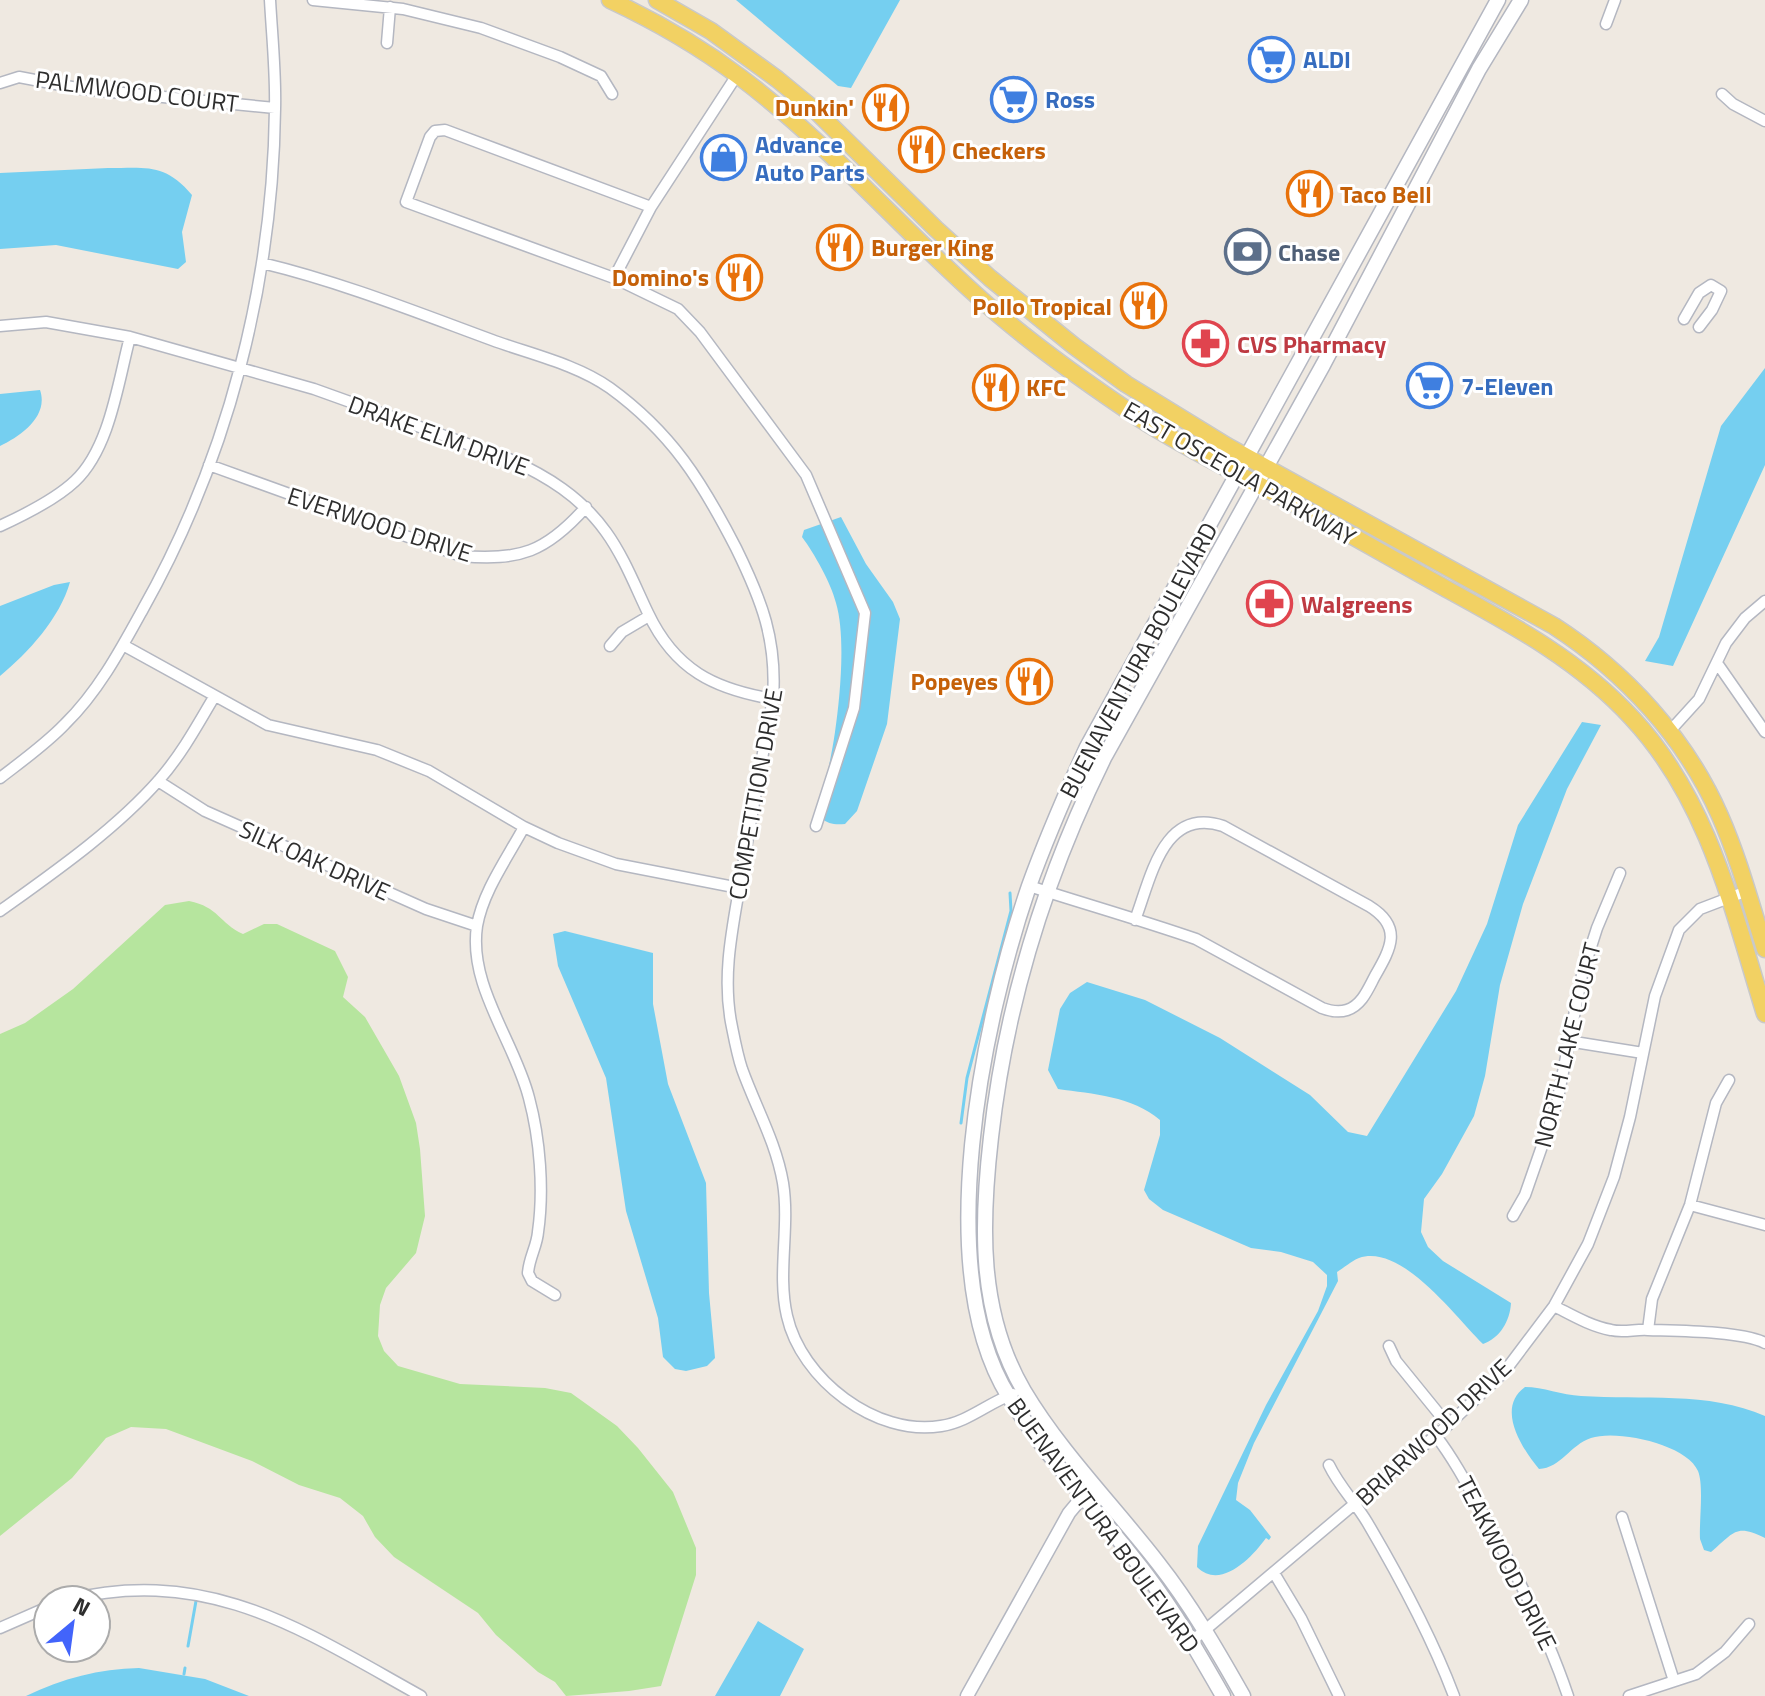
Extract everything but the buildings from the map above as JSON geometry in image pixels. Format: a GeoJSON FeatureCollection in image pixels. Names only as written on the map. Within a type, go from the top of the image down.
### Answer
{"type":"FeatureCollection","features":[{"type":"Feature","properties":{"kind":"main road","name":"EAST OSCEOLA PARKWAY"},"geometry":{"type":"LineString","coordinates":[[610,0],[679,37],[737,75],[808,133],[975,295],[1059,362],[1140,418],[1236,474],[1503,619],[1547,645],[1589,676],[1637,722],[1672,769],[1712,847],[1765,1014]]}},
{"type":"Feature","properties":{"kind":"main road","name":"EAST OSCEOLA PARKWAY"},"geometry":{"type":"LineString","coordinates":[[657,0],[711,31],[777,79],[832,126],[990,278],[1074,346],[1172,413],[1246,457],[1582,645],[1641,698],[1703,782],[1720,815],[1765,949]]}},
{"type":"Feature","properties":{"kind":"main road","name":"BUENAVENTURA BOULEVARD"},"geometry":{"type":"LineString","coordinates":[[1223,1696],[1192,1641],[1147,1575],[1008,1396],[991,1361],[975,1309],[968,1238],[971,1158],[980,1091],[1004,970],[1029,886],[1057,812],[1087,747],[1498,0]]}},
{"type":"Feature","properties":{"kind":"main road","name":"BUENAVENTURA BOULEVARD"},"geometry":{"type":"LineString","coordinates":[[1243,1696],[1206,1630],[1160,1565],[1024,1391],[1006,1352],[989,1295],[985,1263],[995,1107],[1005,1042],[1024,960],[1074,818],[1494,43],[1521,0]]}},
{"type":"Feature","properties":{"kind":"main road"},"geometry":{"type":"LineString","coordinates":[[1589,676],[1618,690],[1652,726],[1660,732],[1669,732]]}},
{"type":"Feature","properties":{"kind":"street"},"geometry":{"type":"LineString","coordinates":[[0,778],[65,724],[91,694],[123,645],[171,554],[209,465],[241,367],[262,263],[275,108],[270,0]]}},
{"type":"Feature","properties":{"kind":"street"},"geometry":{"type":"LineString","coordinates":[[313,0],[390,7],[481,28],[560,57],[601,76],[612,94]]}},
{"type":"Feature","properties":{"kind":"street"},"geometry":{"type":"LineString","coordinates":[[1606,24],[1615,0]]}},
{"type":"Feature","properties":{"kind":"street"},"geometry":{"type":"LineString","coordinates":[[387,43],[390,7]]}},
{"type":"Feature","properties":{"kind":"street"},"geometry":{"type":"LineString","coordinates":[[614,278],[651,207],[737,75]]}},
{"type":"Feature","properties":{"kind":"street","name":"PALMWOOD COURT"},"geometry":{"type":"LineString","coordinates":[[0,83],[19,77],[82,89],[275,108]]}},
{"type":"Feature","properties":{"kind":"street"},"geometry":{"type":"LineString","coordinates":[[1722,94],[1733,104],[1765,121]]}},
{"type":"Feature","properties":{"kind":"street"},"geometry":{"type":"LineString","coordinates":[[651,207],[445,130],[435,131],[430,137],[406,202],[614,278],[678,309],[716,353],[806,475],[865,613],[854,708],[816,826]]}},
{"type":"Feature","properties":{"kind":"street"},"geometry":{"type":"LineString","coordinates":[[1407,164],[1424,174]]}},
{"type":"Feature","properties":{"kind":"street"},"geometry":{"type":"LineString","coordinates":[[921,243],[936,229]]}},
{"type":"Feature","properties":{"kind":"street","name":"COMPETITION DRIVE"},"geometry":{"type":"LineString","coordinates":[[262,263],[316,276],[566,366],[608,387],[676,447],[708,494],[762,606],[775,666],[773,699],[729,945],[727,988],[742,1067],[772,1138],[783,1183],[786,1217],[783,1288],[787,1318],[803,1353],[825,1382],[841,1396],[887,1422],[912,1428],[942,1426],[960,1421],[1024,1391]]}},
{"type":"Feature","properties":{"kind":"street"},"geometry":{"type":"LineString","coordinates":[[1684,319],[1699,293],[1711,285],[1721,291],[1699,327]]}},
{"type":"Feature","properties":{"kind":"street","name":"DRAKE ELM DRIVE"},"geometry":{"type":"LineString","coordinates":[[0,326],[46,322],[89,327],[241,367],[314,389],[540,473],[586,507],[613,542],[661,638],[680,660],[720,687],[773,699]]}},
{"type":"Feature","properties":{"kind":"street"},"geometry":{"type":"LineString","coordinates":[[0,526],[24,515],[75,482],[96,455],[104,436],[130,337]]}},
{"type":"Feature","properties":{"kind":"street","name":"EVERWOOD DRIVE"},"geometry":{"type":"LineString","coordinates":[[209,465],[461,556],[498,559],[525,553],[551,540],[586,507]]}},
{"type":"Feature","properties":{"kind":"street"},"geometry":{"type":"LineString","coordinates":[[1669,732],[1699,699],[1735,630],[1765,601]]}},
{"type":"Feature","properties":{"kind":"street"},"geometry":{"type":"LineString","coordinates":[[1503,619],[1518,607]]}},
{"type":"Feature","properties":{"kind":"street"},"geometry":{"type":"LineString","coordinates":[[610,646],[622,632],[649,616]]}},
{"type":"Feature","properties":{"kind":"street"},"geometry":{"type":"LineString","coordinates":[[123,645],[268,725],[377,750],[429,771],[524,827],[558,843],[616,864],[739,888]]}},
{"type":"Feature","properties":{"kind":"street"},"geometry":{"type":"LineString","coordinates":[[1717,663],[1765,732]]}},
{"type":"Feature","properties":{"kind":"street"},"geometry":{"type":"LineString","coordinates":[[1132,664],[1150,677]]}},
{"type":"Feature","properties":{"kind":"street"},"geometry":{"type":"LineString","coordinates":[[0,911],[118,819],[158,781],[186,745],[214,697]]}},
{"type":"Feature","properties":{"kind":"street","name":"SILK OAK DRIVE"},"geometry":{"type":"LineString","coordinates":[[158,781],[205,811],[426,909],[477,926]]}},
{"type":"Feature","properties":{"kind":"street"},"geometry":{"type":"LineString","coordinates":[[1029,886],[1046,891],[1135,920],[1196,939],[1322,1008],[1337,1012],[1349,1009],[1360,1001],[1391,946],[1389,926],[1379,912],[1223,826],[1202,821],[1184,827],[1168,840],[1135,920]]}},
{"type":"Feature","properties":{"kind":"street"},"geometry":{"type":"LineString","coordinates":[[524,827],[485,900],[477,926],[477,962],[529,1097],[536,1131],[540,1198],[538,1234],[528,1273],[532,1281],[555,1295]]}},
{"type":"Feature","properties":{"kind":"street","name":"NORTH LAKE COURT"},"geometry":{"type":"LineString","coordinates":[[1513,1216],[1525,1195],[1557,1103],[1582,975],[1620,873]]}},
{"type":"Feature","properties":{"kind":"street","name":"BRIARWOOD DRIVE"},"geometry":{"type":"LineString","coordinates":[[1192,1641],[1448,1425],[1505,1371],[1554,1306],[1588,1244],[1614,1177],[1655,996],[1679,930],[1693,913],[1728,896],[1747,891]]}},
{"type":"Feature","properties":{"kind":"street"},"geometry":{"type":"LineString","coordinates":[[1568,1041],[1643,1053]]}},
{"type":"Feature","properties":{"kind":"street"},"geometry":{"type":"LineString","coordinates":[[1648,1330],[1652,1299],[1690,1205],[1716,1103],[1729,1080]]}},
{"type":"Feature","properties":{"kind":"street"},"geometry":{"type":"LineString","coordinates":[[1690,1205],[1765,1225]]}},
{"type":"Feature","properties":{"kind":"street"},"geometry":{"type":"LineString","coordinates":[[1554,1306],[1587,1323],[1614,1331],[1733,1334],[1753,1337],[1765,1343]]}},
{"type":"Feature","properties":{"kind":"street"},"geometry":{"type":"LineString","coordinates":[[1389,1346],[1396,1361],[1448,1425]]}},
{"type":"Feature","properties":{"kind":"street","name":"TEAKWOOD DRIVE"},"geometry":{"type":"LineString","coordinates":[[1436,1436],[1454,1461],[1526,1591],[1557,1662],[1568,1696]]}},
{"type":"Feature","properties":{"kind":"street"},"geometry":{"type":"LineString","coordinates":[[1329,1465],[1393,1566],[1437,1653],[1454,1696]]}},
{"type":"Feature","properties":{"kind":"street"},"geometry":{"type":"LineString","coordinates":[[967,1696],[1082,1494],[1094,1484]]}},
{"type":"Feature","properties":{"kind":"street"},"geometry":{"type":"LineString","coordinates":[[1622,1517],[1674,1681]]}},
{"type":"Feature","properties":{"kind":"street"},"geometry":{"type":"LineString","coordinates":[[1274,1573],[1301,1618],[1339,1696]]}},
{"type":"Feature","properties":{"kind":"street"},"geometry":{"type":"LineString","coordinates":[[112,1592],[166,1590],[232,1601],[290,1623],[421,1696]]}},
{"type":"Feature","properties":{"kind":"street"},"geometry":{"type":"LineString","coordinates":[[0,1628],[32,1614]]}},
{"type":"Feature","properties":{"kind":"street"},"geometry":{"type":"LineString","coordinates":[[1629,1696],[1696,1674],[1725,1652],[1749,1624]]}},
{"type":"Feature","properties":{"kind":"green space"},"geometry":{"type":"Polygon","coordinates":[[[189,901],[207,907],[243,934],[264,924],[277,924],[335,951],[348,977],[343,997],[365,1017],[399,1076],[416,1123],[425,1216],[416,1253],[386,1288],[380,1305],[378,1336],[384,1351],[398,1366],[460,1384],[545,1388],[571,1393],[617,1426],[673,1492],[696,1548],[696,1575],[661,1686],[566,1696],[555,1682],[538,1672],[496,1635],[478,1613],[394,1557],[375,1537],[363,1516],[340,1498],[299,1485],[252,1461],[166,1429],[131,1427],[106,1438],[72,1478],[0,1536],[0,1034],[25,1023],[73,989],[165,905],[189,901]]]}},
{"type":"Feature","properties":{"kind":"water"},"geometry":{"type":"Polygon","coordinates":[[[736,0],[900,0],[851,88],[838,86],[736,0]]]}},
{"type":"Feature","properties":{"kind":"water"},"geometry":{"type":"Polygon","coordinates":[[[145,168],[164,172],[192,195],[182,232],[186,262],[178,269],[56,245],[0,249],[0,173],[145,168]]]}},
{"type":"Feature","properties":{"kind":"water"},"geometry":{"type":"Polygon","coordinates":[[[1765,368],[1765,465],[1673,666],[1645,661],[1659,637],[1721,426],[1765,368]]]}},
{"type":"Feature","properties":{"kind":"water"},"geometry":{"type":"Polygon","coordinates":[[[40,390],[42,399],[37,417],[24,431],[0,446],[0,394],[40,390]]]}},
{"type":"Feature","properties":{"kind":"water"},"geometry":{"type":"Polygon","coordinates":[[[841,517],[866,564],[893,602],[900,619],[887,724],[857,811],[845,824],[829,823],[821,818],[839,702],[839,617],[834,595],[802,537],[804,530],[841,517]]]}},
{"type":"Feature","properties":{"kind":"water"},"geometry":{"type":"Polygon","coordinates":[[[70,582],[59,609],[42,634],[0,676],[0,606],[70,582]]]}},
{"type":"Feature","properties":{"kind":"water"},"geometry":{"type":"Polygon","coordinates":[[[1582,722],[1601,725],[1567,789],[1523,904],[1500,985],[1485,1076],[1474,1116],[1442,1174],[1424,1199],[1421,1232],[1428,1247],[1443,1261],[1511,1303],[1509,1316],[1499,1333],[1483,1344],[1427,1286],[1393,1261],[1376,1256],[1359,1258],[1337,1272],[1338,1281],[1254,1443],[1238,1483],[1236,1500],[1250,1510],[1271,1537],[1269,1540],[1266,1538],[1252,1555],[1234,1569],[1215,1575],[1206,1573],[1197,1567],[1198,1546],[1266,1405],[1318,1311],[1327,1286],[1327,1275],[1313,1262],[1281,1252],[1251,1248],[1163,1210],[1149,1199],[1144,1190],[1160,1135],[1160,1120],[1125,1101],[1058,1089],[1048,1070],[1060,1009],[1070,993],[1087,982],[1145,1000],[1220,1038],[1310,1095],[1348,1132],[1367,1136],[1456,991],[1487,924],[1518,825],[1582,722]]]}},
{"type":"Feature","properties":{"kind":"water"},"geometry":{"type":"Polygon","coordinates":[[[565,931],[653,953],[653,1004],[668,1084],[706,1183],[709,1293],[715,1358],[707,1366],[686,1371],[675,1369],[663,1357],[658,1318],[626,1211],[606,1078],[558,966],[553,934],[565,931]]]}},
{"type":"Feature","properties":{"kind":"water"},"geometry":{"type":"Polygon","coordinates":[[[1525,1387],[1581,1396],[1698,1400],[1743,1408],[1765,1416],[1765,1538],[1747,1531],[1735,1532],[1711,1552],[1704,1550],[1700,1539],[1698,1471],[1680,1453],[1650,1441],[1617,1436],[1591,1438],[1560,1461],[1539,1469],[1514,1428],[1512,1406],[1525,1387]]]}},
{"type":"Feature","properties":{"kind":"water"},"geometry":{"type":"Polygon","coordinates":[[[758,1621],[804,1649],[780,1696],[715,1696],[758,1621]]]}},
{"type":"Feature","properties":{"kind":"water"},"geometry":{"type":"Polygon","coordinates":[[[139,1668],[205,1679],[249,1696],[26,1696],[81,1676],[139,1668]]]}},
{"type":"Feature","properties":{"kind":"waterway"},"geometry":{"type":"LineString","coordinates":[[961,1123],[967,1078],[1011,911],[1010,893]]}},
{"type":"Feature","properties":{"kind":"waterway"},"geometry":{"type":"LineString","coordinates":[[188,1646],[196,1601]]}},
{"type":"Feature","properties":{"kind":"waterway"},"geometry":{"type":"LineString","coordinates":[[184,1674],[185,1668]]}},
{"type":"Feature","properties":{"kind":"place","name":"ALDI"},"geometry":{"type":"Point","coordinates":[1272,59]}},
{"type":"Feature","properties":{"kind":"place","name":"Ross"},"geometry":{"type":"Point","coordinates":[1014,99]}},
{"type":"Feature","properties":{"kind":"place","name":"Dunkin'"},"geometry":{"type":"Point","coordinates":[885,107]}},
{"type":"Feature","properties":{"kind":"place","name":"Checkers"},"geometry":{"type":"Point","coordinates":[921,150]}},
{"type":"Feature","properties":{"kind":"place","name":"Advance Auto Parts"},"geometry":{"type":"Point","coordinates":[724,158]}},
{"type":"Feature","properties":{"kind":"place","name":"Taco Bell"},"geometry":{"type":"Point","coordinates":[1309,194]}},
{"type":"Feature","properties":{"kind":"place","name":"Burger King"},"geometry":{"type":"Point","coordinates":[840,247]}},
{"type":"Feature","properties":{"kind":"place","name":"Chase"},"geometry":{"type":"Point","coordinates":[1247,252]}},
{"type":"Feature","properties":{"kind":"place","name":"Domino's"},"geometry":{"type":"Point","coordinates":[740,277]}},
{"type":"Feature","properties":{"kind":"place","name":"Pollo Tropical"},"geometry":{"type":"Point","coordinates":[1143,306]}},
{"type":"Feature","properties":{"kind":"place","name":"CVS Pharmacy"},"geometry":{"type":"Point","coordinates":[1206,344]}},
{"type":"Feature","properties":{"kind":"place","name":"7-Eleven"},"geometry":{"type":"Point","coordinates":[1430,386]}},
{"type":"Feature","properties":{"kind":"place","name":"KFC"},"geometry":{"type":"Point","coordinates":[995,387]}},
{"type":"Feature","properties":{"kind":"place","name":"Walgreens"},"geometry":{"type":"Point","coordinates":[1270,604]}},
{"type":"Feature","properties":{"kind":"place","name":"Popeyes"},"geometry":{"type":"Point","coordinates":[1029,681]}}]}
